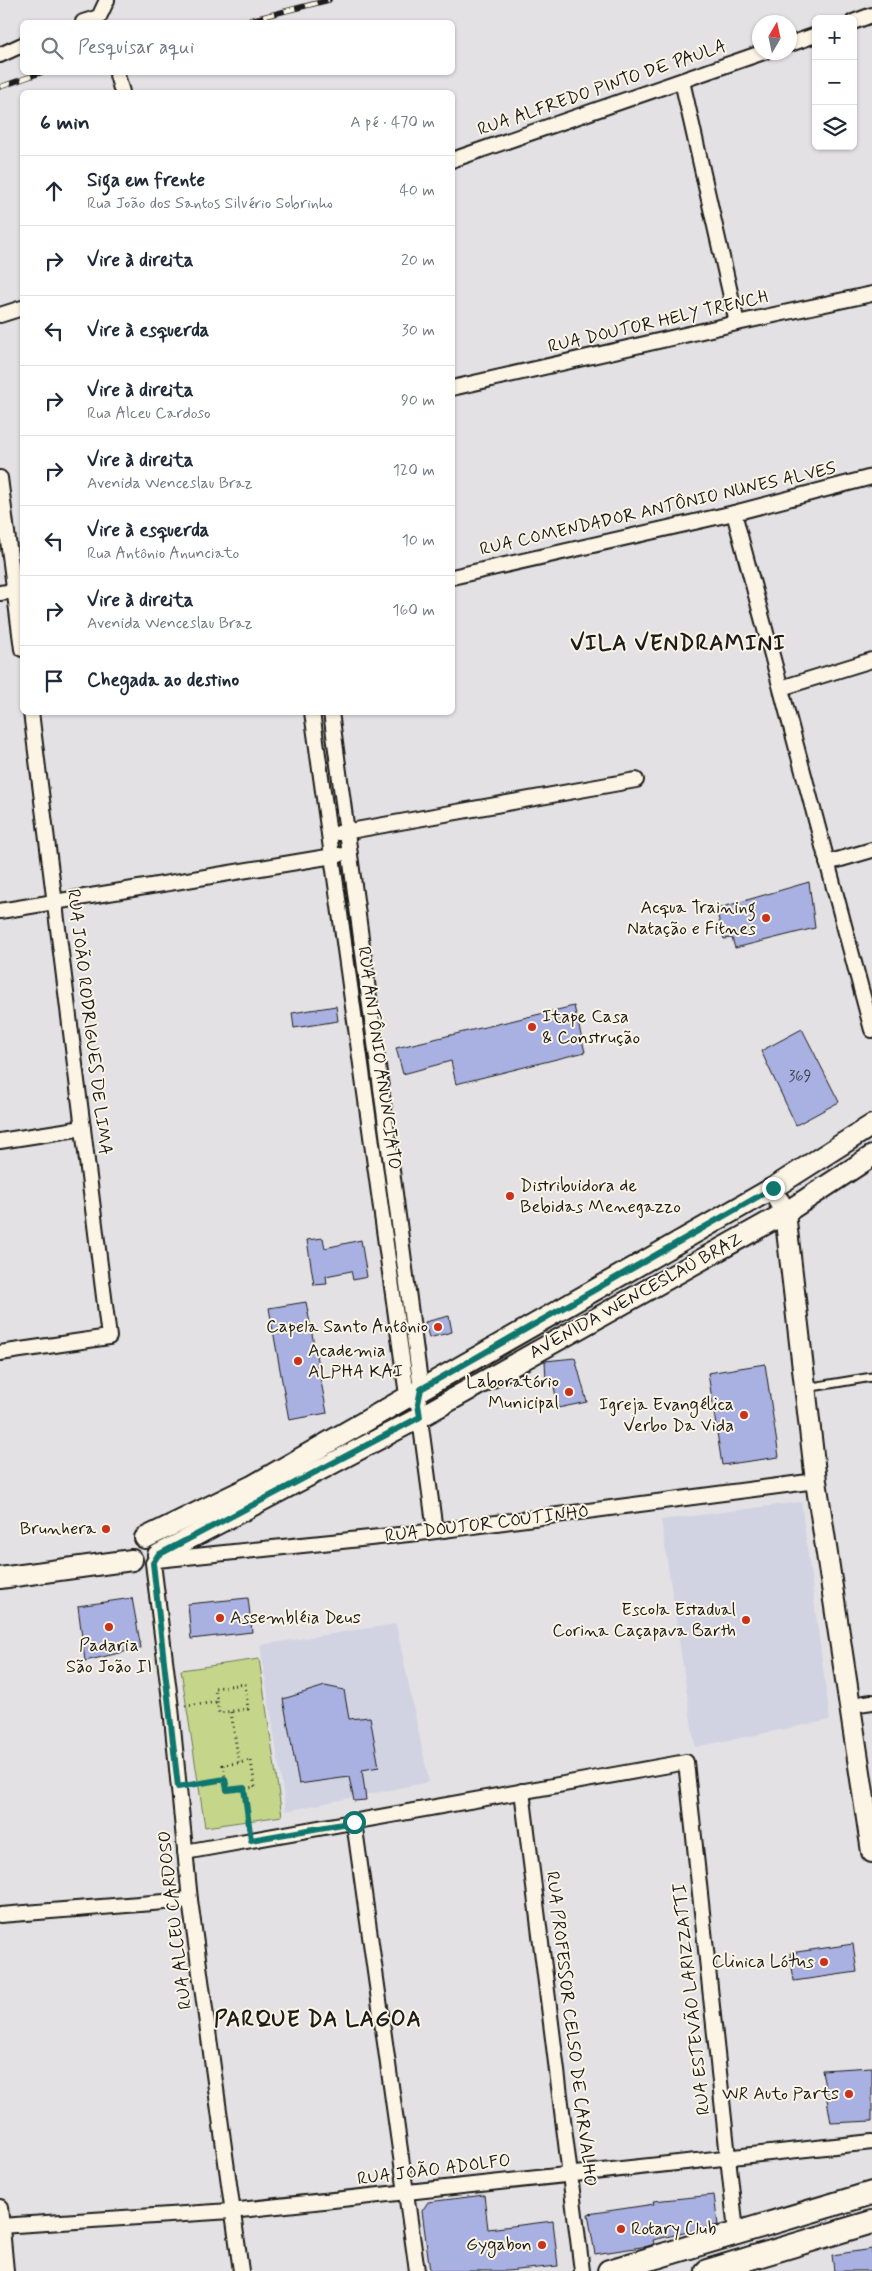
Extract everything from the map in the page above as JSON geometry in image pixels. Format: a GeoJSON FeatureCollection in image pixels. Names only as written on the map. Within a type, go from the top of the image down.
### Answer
{"type":"FeatureCollection","features":[{"type":"Feature","properties":{"kind":"main road","name":"AVENIDA WENCESLAU BRAZ"},"geometry":{"type":"LineString","coordinates":[[156,1559],[417,1401],[597,1288],[773,1188],[872,1125]]}},
{"type":"Feature","properties":{"kind":"main road","name":"AVENIDA WENCESLAU BRAZ"},"geometry":{"type":"LineString","coordinates":[[145,1538],[254,1485],[417,1401],[610,1310],[785,1212],[872,1156]]}},
{"type":"Feature","properties":{"kind":"main road"},"geometry":{"type":"LineString","coordinates":[[773,1188],[785,1212],[816,1481],[852,1705],[872,1852]]}},
{"type":"Feature","properties":{"kind":"main road"},"geometry":{"type":"LineString","coordinates":[[597,1288],[610,1310]]}},
{"type":"Feature","properties":{"kind":"main road"},"geometry":{"type":"LineString","coordinates":[[0,1578],[132,1560],[144,1567],[156,1559],[157,1546],[145,1538],[133,1542],[129,1551],[132,1560]]}},
{"type":"Feature","properties":{"kind":"main road"},"geometry":{"type":"LineString","coordinates":[[608,2271],[872,2193]]}},
{"type":"Feature","properties":{"kind":"main road"},"geometry":{"type":"LineString","coordinates":[[707,2271],[872,2222]]}},
{"type":"Feature","properties":{"kind":"street"},"geometry":{"type":"LineString","coordinates":[[89,20],[99,17],[107,0]]}},
{"type":"Feature","properties":{"kind":"street"},"geometry":{"type":"LineString","coordinates":[[857,21],[872,16]]}},
{"type":"Feature","properties":{"kind":"street"},"geometry":{"type":"LineString","coordinates":[[797,42],[812,36]]}},
{"type":"Feature","properties":{"kind":"street","name":"RUA ALFREDO PINTO DE PAULA"},"geometry":{"type":"LineString","coordinates":[[455,159],[752,56]]}},
{"type":"Feature","properties":{"kind":"street"},"geometry":{"type":"LineString","coordinates":[[117,76],[121,90]]}},
{"type":"Feature","properties":{"kind":"street"},"geometry":{"type":"LineString","coordinates":[[682,81],[737,323]]}},
{"type":"Feature","properties":{"kind":"street","name":"RUA DOUTOR HELY TRENCH"},"geometry":{"type":"LineString","coordinates":[[455,387],[872,294]]}},
{"type":"Feature","properties":{"kind":"street"},"geometry":{"type":"LineString","coordinates":[[0,315],[20,309]]}},
{"type":"Feature","properties":{"kind":"street"},"geometry":{"type":"LineString","coordinates":[[0,478],[20,632]]}},
{"type":"Feature","properties":{"kind":"street","name":"RUA COMENDADOR ANTÔNIO NUNES ALVES"},"geometry":{"type":"LineString","coordinates":[[455,576],[734,513],[872,478]]}},
{"type":"Feature","properties":{"kind":"street"},"geometry":{"type":"LineString","coordinates":[[734,513],[872,1030]]}},
{"type":"Feature","properties":{"kind":"street"},"geometry":{"type":"LineString","coordinates":[[0,593],[15,591]]}},
{"type":"Feature","properties":{"kind":"street"},"geometry":{"type":"LineString","coordinates":[[781,688],[872,660]]}},
{"type":"Feature","properties":{"kind":"street","name":"RUA JOÃO RODRIGUES DE LIMA"},"geometry":{"type":"LineString","coordinates":[[0,1353],[109,1337],[30,715]]}},
{"type":"Feature","properties":{"kind":"street","name":"RUA ANTÔNIO ANUNCIATO"},"geometry":{"type":"LineString","coordinates":[[312,715],[384,1227],[417,1401]]}},
{"type":"Feature","properties":{"kind":"street","name":"RUA ANTÔNIO ANUNCIATO"},"geometry":{"type":"LineString","coordinates":[[331,715],[399,1224],[417,1401],[435,1531]]}},
{"type":"Feature","properties":{"kind":"street"},"geometry":{"type":"LineString","coordinates":[[328,835],[636,780]]}},
{"type":"Feature","properties":{"kind":"street"},"geometry":{"type":"LineString","coordinates":[[827,863],[872,850]]}},
{"type":"Feature","properties":{"kind":"street"},"geometry":{"type":"LineString","coordinates":[[0,911],[350,853]]}},
{"type":"Feature","properties":{"kind":"street"},"geometry":{"type":"LineString","coordinates":[[362,1072],[378,1069]]}},
{"type":"Feature","properties":{"kind":"street"},"geometry":{"type":"LineString","coordinates":[[0,1141],[83,1128]]}},
{"type":"Feature","properties":{"kind":"street"},"geometry":{"type":"LineString","coordinates":[[384,1227],[399,1224]]}},
{"type":"Feature","properties":{"kind":"street","name":"RUA DOUTOR COUTINHO"},"geometry":{"type":"LineString","coordinates":[[156,1559],[435,1531],[816,1481]]}},
{"type":"Feature","properties":{"kind":"street","name":"RUA ALCEU CARDOSO"},"geometry":{"type":"LineString","coordinates":[[156,1559],[190,1900],[231,2211],[241,2271]]}},
{"type":"Feature","properties":{"kind":"street"},"geometry":{"type":"LineString","coordinates":[[852,1705],[872,1702]]}},
{"type":"Feature","properties":{"kind":"street","name":"RUA ESTEVÃO LARIZZATTI"},"geometry":{"type":"LineString","coordinates":[[522,1791],[686,1762],[736,2232]]}},
{"type":"Feature","properties":{"kind":"street"},"geometry":{"type":"LineString","coordinates":[[185,1852],[522,1791]]}},
{"type":"Feature","properties":{"kind":"street","name":"RUA PROFESSOR CELSO DE CARVALHO"},"geometry":{"type":"LineString","coordinates":[[522,1791],[582,2271]]}},
{"type":"Feature","properties":{"kind":"street"},"geometry":{"type":"LineString","coordinates":[[354,1822],[417,2271]]}},
{"type":"Feature","properties":{"kind":"street"},"geometry":{"type":"LineString","coordinates":[[0,1915],[190,1900]]}},
{"type":"Feature","properties":{"kind":"street","name":"RUA JOÃO ADOLFO"},"geometry":{"type":"LineString","coordinates":[[1,2226],[231,2211],[872,2142]]}},
{"type":"Feature","properties":{"kind":"street"},"geometry":{"type":"LineString","coordinates":[[0,2207],[6,2271]]}},
{"type":"Feature","properties":{"kind":"lane"},"geometry":{"type":"LineString","coordinates":[[805,1388],[872,1376]]}},
{"type":"Feature","properties":{"kind":"path"},"geometry":{"type":"LineString","coordinates":[[244,1684],[248,1709],[218,1714],[217,1702],[215,1688],[244,1684]]}},
{"type":"Feature","properties":{"kind":"path"},"geometry":{"type":"LineString","coordinates":[[171,1708],[217,1702]]}},
{"type":"Feature","properties":{"kind":"path"},"geometry":{"type":"LineString","coordinates":[[231,1712],[239,1763]]}},
{"type":"Feature","properties":{"kind":"path"},"geometry":{"type":"LineString","coordinates":[[251,1762],[255,1787],[227,1790],[225,1779],[224,1765],[251,1762]]}},
{"type":"Feature","properties":{"kind":"path"},"geometry":{"type":"LineString","coordinates":[[178,1787],[225,1779]]}},
{"type":"Feature","properties":{"kind":"path"},"geometry":{"type":"LineString","coordinates":[[244,1788],[251,1840]]}},
{"type":"Feature","properties":{"kind":"shaded area","name":"Escola Estadual Corina Caçapava Barth"},"geometry":{"type":"Polygon","coordinates":[[[801,1502],[830,1720],[695,1747],[661,1520],[801,1502]]]}},
{"type":"Feature","properties":{"kind":"shaded area"},"geometry":{"type":"Polygon","coordinates":[[[396,1624],[429,1782],[286,1811],[260,1645],[396,1624]]]}},
{"type":"Feature","properties":{"kind":"green space"},"geometry":{"type":"Polygon","coordinates":[[[259,1659],[282,1816],[205,1827],[181,1670],[259,1659]]]}},
{"type":"Feature","properties":{"kind":"building","name":"Acqua Training Natação e Fitnes"},"geometry":{"type":"Polygon","coordinates":[[[809,882],[815,928],[735,948],[732,938],[724,939],[716,909],[809,882]]]}},
{"type":"Feature","properties":{"kind":"building"},"geometry":{"type":"Polygon","coordinates":[[[336,1006],[338,1021],[294,1028],[292,1013],[336,1006]]]}},
{"type":"Feature","properties":{"kind":"building","name":"Itape Casa & Construção"},"geometry":{"type":"Polygon","coordinates":[[[574,1006],[585,1052],[456,1084],[451,1061],[403,1074],[396,1048],[574,1006]]]}},
{"type":"Feature","properties":{"kind":"building"},"geometry":{"type":"Polygon","coordinates":[[[802,1029],[839,1102],[796,1125],[761,1051],[802,1029]]]}},
{"type":"Feature","properties":{"kind":"building"},"geometry":{"type":"Polygon","coordinates":[[[323,1238],[325,1248],[361,1240],[367,1277],[353,1280],[351,1271],[326,1276],[327,1284],[314,1285],[307,1240],[323,1238]]]}},
{"type":"Feature","properties":{"kind":"building","name":"Academia ALPHA KAI"},"geometry":{"type":"Polygon","coordinates":[[[306,1302],[327,1413],[289,1420],[269,1308],[306,1302]]]}},
{"type":"Feature","properties":{"kind":"building","name":"Capela Santo Antônio"},"geometry":{"type":"Polygon","coordinates":[[[449,1316],[452,1332],[429,1338],[425,1322],[449,1316]]]}},
{"type":"Feature","properties":{"kind":"building","name":"Laboratório Municipal"},"geometry":{"type":"Polygon","coordinates":[[[575,1358],[587,1402],[558,1408],[553,1381],[546,1381],[545,1361],[575,1358]]]}},
{"type":"Feature","properties":{"kind":"building","name":"Igreja Evangélica Verbo Da Vida"},"geometry":{"type":"Polygon","coordinates":[[[765,1364],[779,1457],[722,1465],[708,1373],[765,1364]]]}},
{"type":"Feature","properties":{"kind":"building","name":"Padaria São João II"},"geometry":{"type":"Polygon","coordinates":[[[132,1598],[141,1648],[85,1661],[78,1606],[132,1598]]]}},
{"type":"Feature","properties":{"kind":"building","name":"Assembléia Deus"},"geometry":{"type":"Polygon","coordinates":[[[248,1598],[252,1632],[191,1639],[188,1604],[248,1598]]]}},
{"type":"Feature","properties":{"kind":"building"},"geometry":{"type":"Polygon","coordinates":[[[325,1686],[344,1690],[349,1719],[370,1717],[379,1767],[362,1770],[366,1800],[354,1801],[349,1777],[299,1784],[283,1699],[325,1686]]]}},
{"type":"Feature","properties":{"kind":"building","name":"Clinica Lótus"},"geometry":{"type":"Polygon","coordinates":[[[853,1944],[857,1972],[794,1981],[790,1953],[853,1944]]]}},
{"type":"Feature","properties":{"kind":"building","name":"WR Auto Parts"},"geometry":{"type":"Polygon","coordinates":[[[872,2067],[872,2121],[831,2123],[822,2070],[872,2067]]]}},
{"type":"Feature","properties":{"kind":"building"},"geometry":{"type":"Polygon","coordinates":[[[484,2195],[488,2229],[553,2221],[558,2266],[507,2271],[430,2271],[422,2211],[428,2202],[484,2195]]]}},
{"type":"Feature","properties":{"kind":"building"},"geometry":{"type":"Polygon","coordinates":[[[714,2195],[718,2225],[653,2240],[654,2244],[648,2246],[595,2254],[588,2214],[654,2204],[653,2201],[714,2195]]]}},
{"type":"Feature","properties":{"kind":"building"},"geometry":{"type":"Polygon","coordinates":[[[872,2249],[872,2271],[834,2271],[832,2255],[872,2249]]]}},
{"type":"Feature","properties":{"kind":"railway"},"geometry":{"type":"LineString","coordinates":[[250,20],[329,0]]}},
{"type":"Feature","properties":{"kind":"railway"},"geometry":{"type":"LineString","coordinates":[[0,87],[34,75]]}},
{"type":"Feature","properties":{"kind":"place","name":"Acqua Training Natação e Fitnes"},"geometry":{"type":"Point","coordinates":[766,918]}},
{"type":"Feature","properties":{"kind":"place","name":"Itape Casa & Construção"},"geometry":{"type":"Point","coordinates":[532,1027]}},
{"type":"Feature","properties":{"kind":"place","name":"Distribuidora de Bebidas Menegazzo"},"geometry":{"type":"Point","coordinates":[510,1196]}},
{"type":"Feature","properties":{"kind":"place","name":"Capela Santo Antônio"},"geometry":{"type":"Point","coordinates":[438,1327]}},
{"type":"Feature","properties":{"kind":"place","name":"Academia ALPHA KAI"},"geometry":{"type":"Point","coordinates":[298,1361]}},
{"type":"Feature","properties":{"kind":"place","name":"Laboratório Municipal"},"geometry":{"type":"Point","coordinates":[569,1392]}},
{"type":"Feature","properties":{"kind":"place","name":"Igreja Evangélica Verbo Da Vida"},"geometry":{"type":"Point","coordinates":[744,1415]}},
{"type":"Feature","properties":{"kind":"place","name":"Brunhera"},"geometry":{"type":"Point","coordinates":[106,1529]}},
{"type":"Feature","properties":{"kind":"place","name":"Assembléia Deus"},"geometry":{"type":"Point","coordinates":[220,1618]}},
{"type":"Feature","properties":{"kind":"place","name":"Escola Estadual Corina Caçapava Barth"},"geometry":{"type":"Point","coordinates":[746,1620]}},
{"type":"Feature","properties":{"kind":"place","name":"Padaria São João II"},"geometry":{"type":"Point","coordinates":[109,1627]}},
{"type":"Feature","properties":{"kind":"place","name":"Clinica Lótus"},"geometry":{"type":"Point","coordinates":[824,1962]}},
{"type":"Feature","properties":{"kind":"place","name":"WR Auto Parts"},"geometry":{"type":"Point","coordinates":[849,2094]}},
{"type":"Feature","properties":{"kind":"place","name":"Rotary Club"},"geometry":{"type":"Point","coordinates":[621,2229]}},
{"type":"Feature","properties":{"kind":"place","name":"Gygabon"},"geometry":{"type":"Point","coordinates":[542,2245]}},
{"type":"Feature","properties":{"kind":"district","name":"VILA VENDRAMINI"},"geometry":{"type":"Point","coordinates":[678,644]}},
{"type":"Feature","properties":{"kind":"district","name":"PARQUE DA LAGOA"},"geometry":{"type":"Point","coordinates":[318,2020]}},
{"type":"Feature","properties":{"kind":"route"},"geometry":{"type":"LineString","coordinates":[[354,1822],[251,1840],[244,1788],[227,1790],[225,1779],[178,1787],[171,1708],[153,1563],[158,1555],[420,1417],[418,1404],[421,1389],[773,1188]]}}]}
